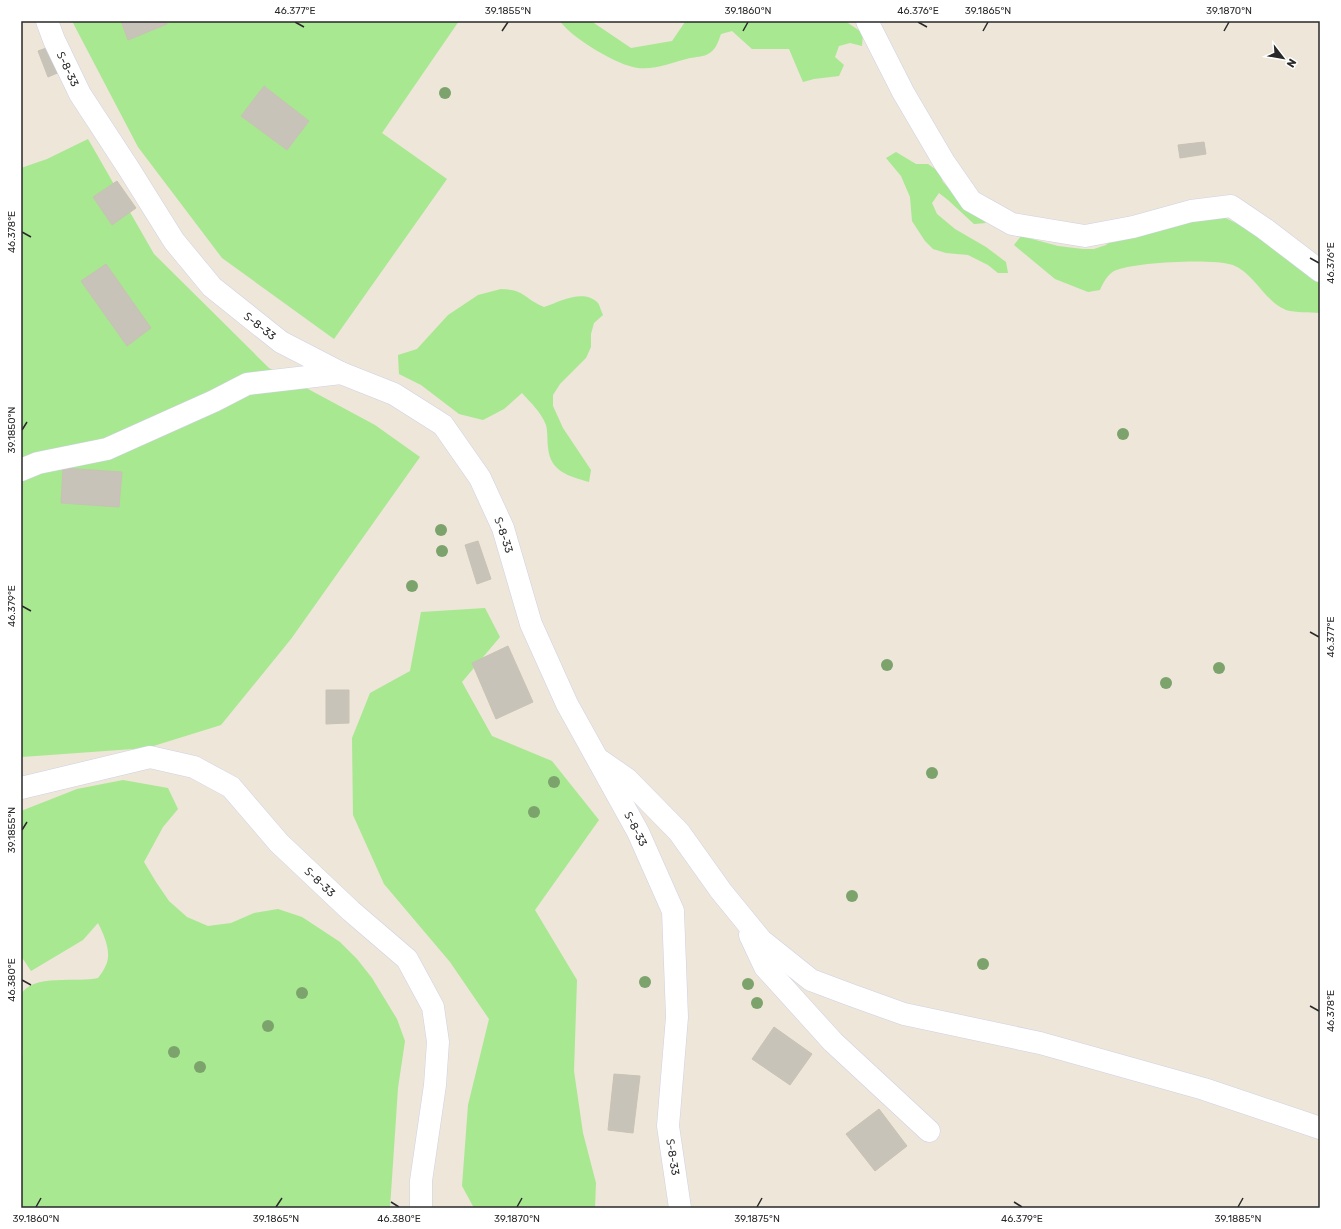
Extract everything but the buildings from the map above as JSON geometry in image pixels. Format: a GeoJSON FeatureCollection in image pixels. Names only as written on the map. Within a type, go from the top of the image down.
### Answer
{"type":"FeatureCollection","features":[{"type":"Feature","properties":{"kind":"street","name":"Տ-8-33"},"geometry":{"type":"LineString","coordinates":[[47,21],[54,40],[80,94],[174,241],[212,287],[281,342],[341,373],[394,394],[443,425],[480,478],[503,528],[531,624],[567,704],[638,832],[673,911],[677,1017],[668,1126],[680,1208]]}},
{"type":"Feature","properties":{"kind":"street"},"geometry":{"type":"LineString","coordinates":[[867,21],[907,98],[944,162],[971,201],[1012,224],[1085,236],[1133,227],[1191,211],[1230,206],[1265,229],[1320,271]]}},
{"type":"Feature","properties":{"kind":"street"},"geometry":{"type":"LineString","coordinates":[[21,470],[38,464],[107,449],[214,401],[247,384],[341,373]]}},
{"type":"Feature","properties":{"kind":"street","name":"Տ-8-33"},"geometry":{"type":"LineString","coordinates":[[21,788],[150,757],[194,767],[231,787],[279,844],[351,911],[407,958],[433,1007],[438,1042],[435,1085],[421,1182],[422,1208]]}},
{"type":"Feature","properties":{"kind":"street"},"geometry":{"type":"LineString","coordinates":[[596,758],[627,779],[679,832],[721,891],[761,940],[811,980],[851,996],[904,1014],[1040,1043],[1197,1086],[1320,1128]]}},
{"type":"Feature","properties":{"kind":"street"},"geometry":{"type":"LineString","coordinates":[[740,914],[765,967],[833,1042],[929,1131]]}},
{"type":"Feature","properties":{"kind":"green space"},"geometry":{"type":"Polygon","coordinates":[[[72,21],[459,21],[382,133],[447,179],[334,339],[222,258],[138,147],[72,21]]]}},
{"type":"Feature","properties":{"kind":"green space"},"geometry":{"type":"Polygon","coordinates":[[[560,21],[591,21],[631,48],[672,41],[685,22],[688,21],[845,21],[863,33],[862,46],[850,43],[839,46],[835,57],[844,65],[839,76],[803,82],[789,49],[752,49],[732,31],[721,34],[715,48],[706,55],[658,67],[638,68],[619,62],[596,50],[574,35],[560,21]]]}},
{"type":"Feature","properties":{"kind":"green space"},"geometry":{"type":"Polygon","coordinates":[[[88,139],[154,254],[269,368],[375,425],[420,457],[291,639],[221,725],[147,748],[22,757],[21,168],[47,159],[88,139]]]}},
{"type":"Feature","properties":{"kind":"green space"},"geometry":{"type":"Polygon","coordinates":[[[896,152],[916,164],[928,164],[938,171],[943,182],[986,223],[974,224],[939,193],[932,203],[937,214],[955,229],[986,247],[1006,262],[1008,273],[998,273],[988,265],[968,255],[946,253],[933,249],[925,241],[912,221],[910,197],[901,176],[886,158],[896,152]]]}},
{"type":"Feature","properties":{"kind":"green space"},"geometry":{"type":"Polygon","coordinates":[[[1215,213],[1275,242],[1318,279],[1320,284],[1320,313],[1290,311],[1278,306],[1241,269],[1233,265],[1223,263],[1192,261],[1155,263],[1124,268],[1114,271],[1109,275],[1100,290],[1088,292],[1055,279],[1014,245],[1021,236],[1058,246],[1094,249],[1106,245],[1124,230],[1215,213]]]}},
{"type":"Feature","properties":{"kind":"green space"},"geometry":{"type":"Polygon","coordinates":[[[501,289],[520,293],[544,307],[579,296],[592,299],[598,303],[603,315],[594,323],[591,334],[591,347],[586,358],[560,384],[553,395],[553,406],[563,428],[591,470],[589,482],[574,478],[562,472],[552,462],[544,420],[522,393],[504,409],[483,420],[459,414],[421,385],[399,374],[398,355],[417,349],[448,315],[478,295],[501,289]]]}},
{"type":"Feature","properties":{"kind":"green space"},"geometry":{"type":"Polygon","coordinates":[[[485,608],[500,637],[462,682],[492,736],[552,761],[599,820],[535,910],[577,980],[574,1071],[583,1133],[596,1183],[595,1208],[474,1208],[462,1186],[468,1105],[489,1019],[450,962],[384,884],[353,815],[352,738],[370,693],[410,671],[421,612],[485,608]]]}},
{"type":"Feature","properties":{"kind":"green space"},"geometry":{"type":"Polygon","coordinates":[[[123,780],[168,788],[178,809],[163,827],[144,862],[169,901],[187,917],[208,926],[231,923],[254,913],[278,909],[302,917],[340,942],[357,959],[372,978],[397,1019],[405,1041],[398,1088],[390,1208],[21,1208],[21,1057],[23,1054],[21,1044],[20,997],[26,988],[45,981],[98,978],[108,960],[108,949],[98,923],[83,940],[31,971],[21,956],[21,811],[77,789],[123,780]]]}}]}
